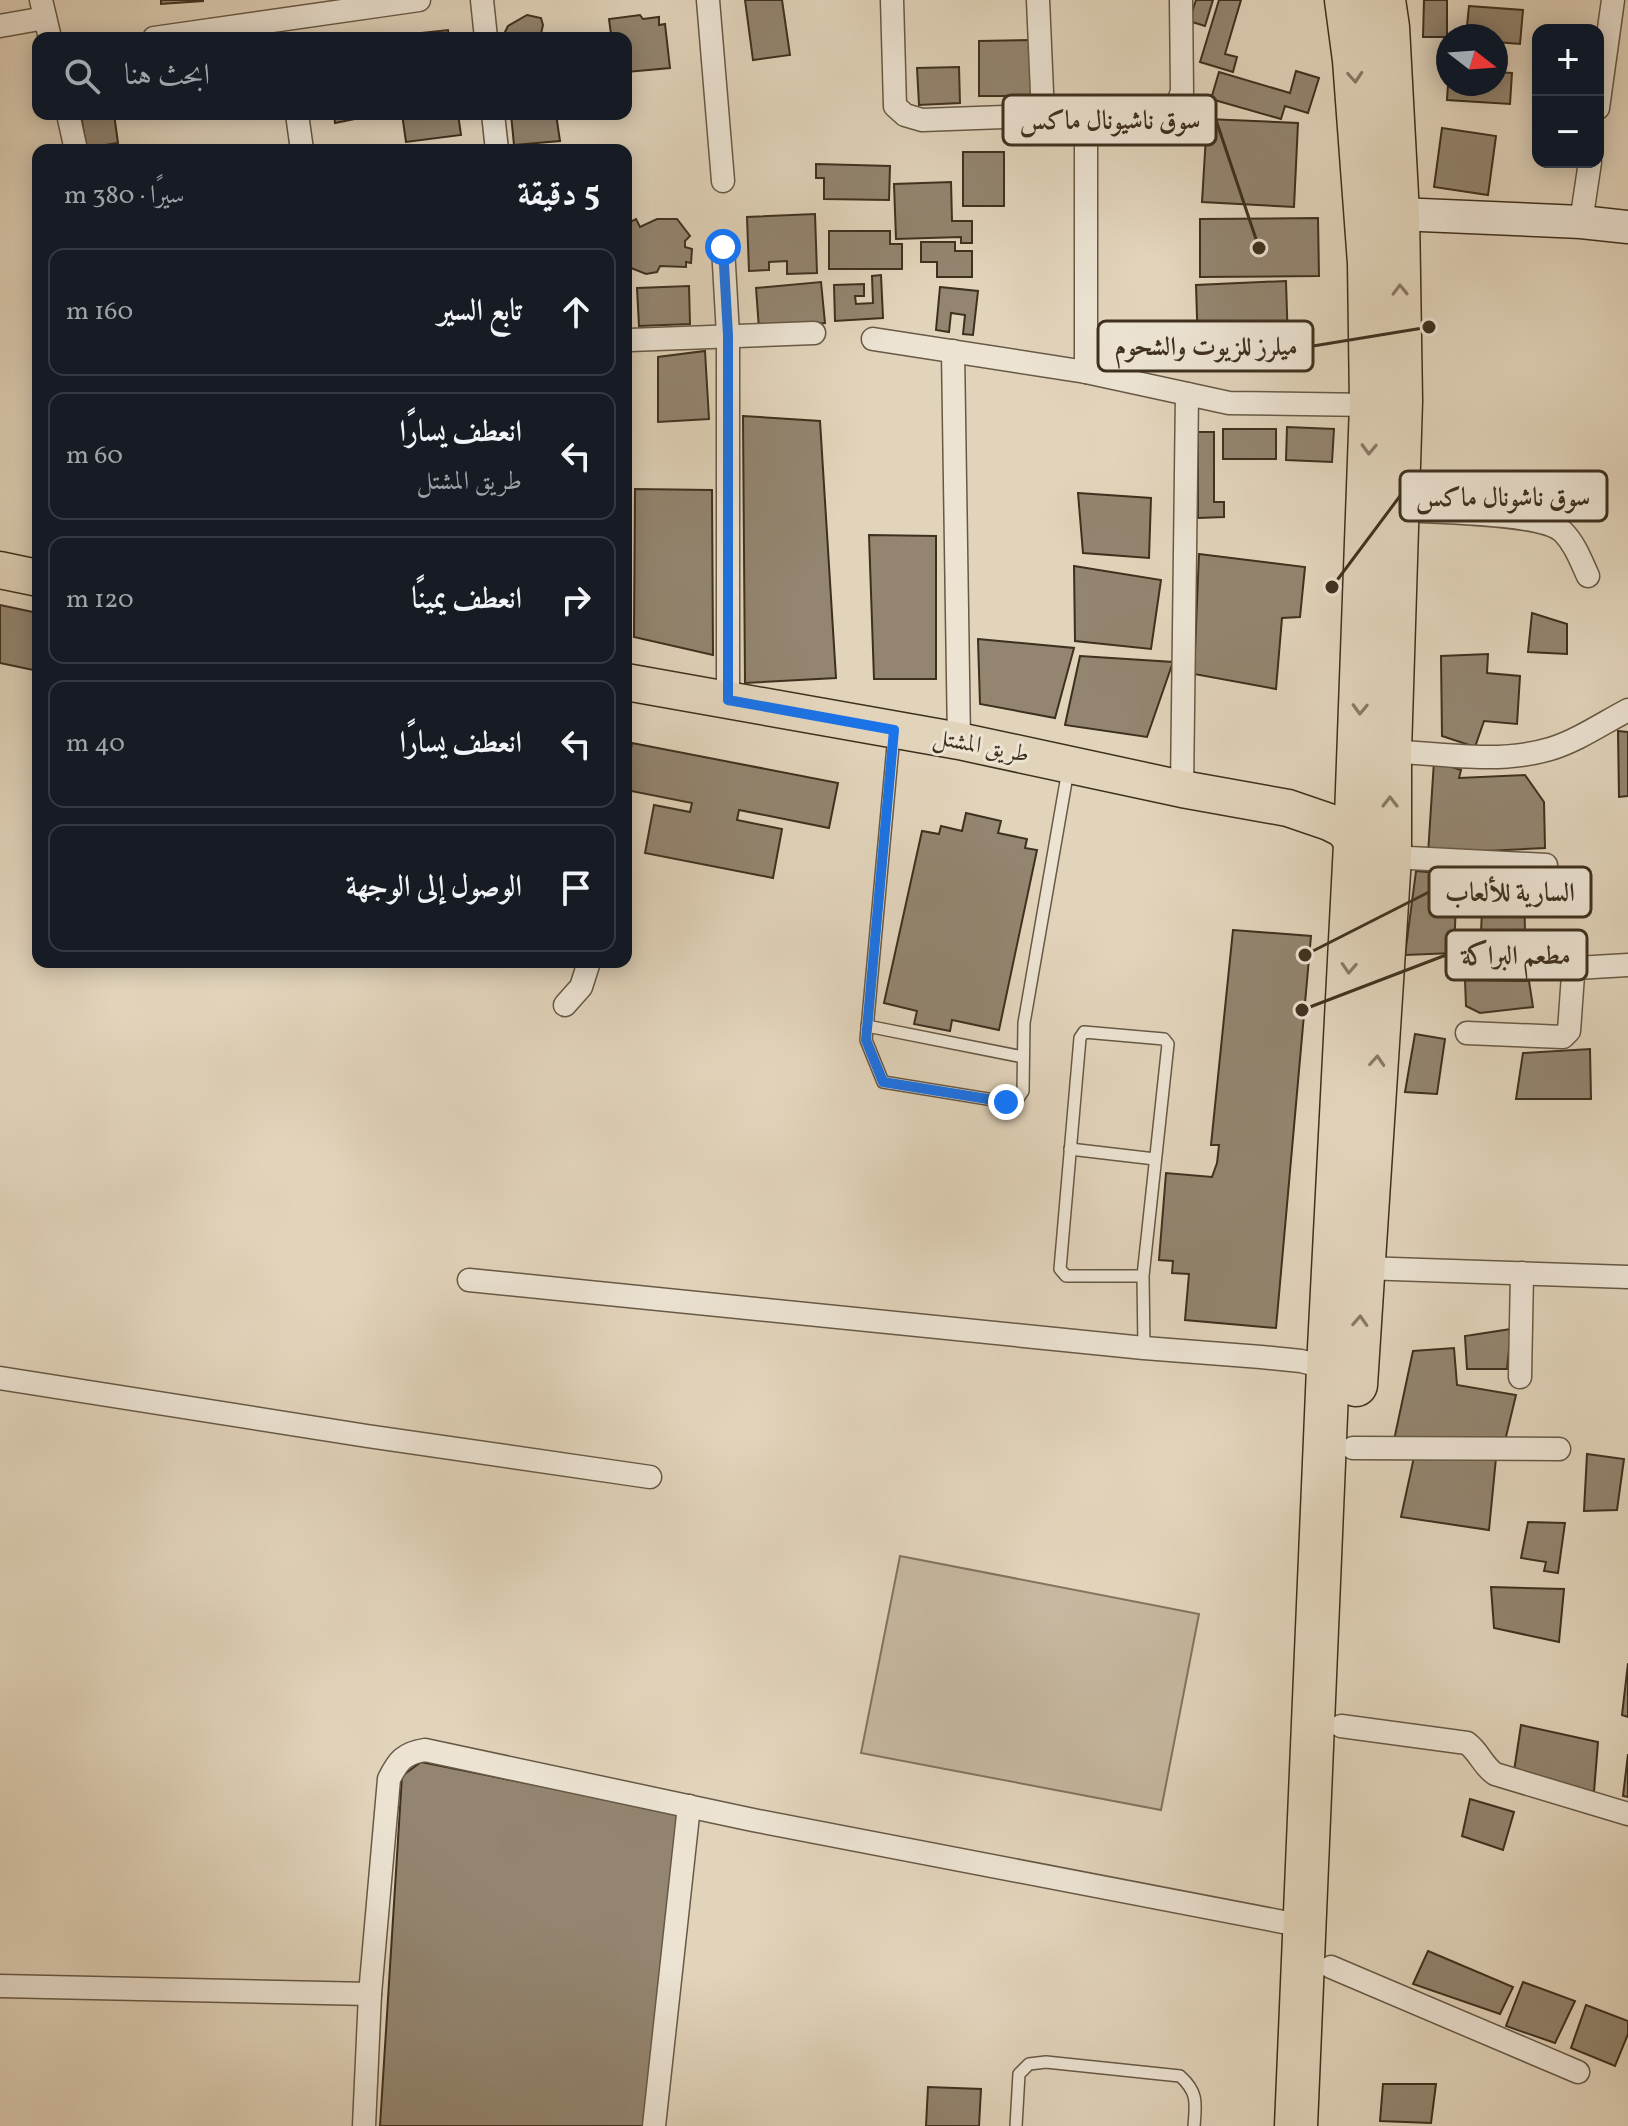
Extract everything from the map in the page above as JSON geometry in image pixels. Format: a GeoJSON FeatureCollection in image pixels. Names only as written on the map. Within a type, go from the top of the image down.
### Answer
{"type":"FeatureCollection","features":[{"type":"Feature","properties":{"kind":"highway"},"geometry":{"type":"LineString","coordinates":[[1324,2126],[1353,1448],[1342,1372],[1363,1268],[1373,850],[1357,789],[1371,405],[1369,263],[1354,60],[1346,0]]}},
{"type":"Feature","properties":{"kind":"highway"},"geometry":{"type":"LineString","coordinates":[[1296,2126],[1304,1926],[1342,1372],[1373,850],[1390,751],[1401,401],[1398,214],[1384,0]]}},
{"type":"Feature","properties":{"kind":"main road"},"geometry":{"type":"LineString","coordinates":[[0,570],[32,577]]}},
{"type":"Feature","properties":{"kind":"main road","name":"طريق المشتل"},"geometry":{"type":"LineString","coordinates":[[632,683],[959,741],[1182,789],[1288,808],[1329,822],[1373,850]]}},
{"type":"Feature","properties":{"kind":"main road","name":"طريق المشتل"},"geometry":{"type":"LineString","coordinates":[[1288,808],[1326,805],[1357,789]]}},
{"type":"Feature","properties":{"kind":"street"},"geometry":{"type":"LineString","coordinates":[[196,32],[419,0]]}},
{"type":"Feature","properties":{"kind":"street"},"geometry":{"type":"LineString","coordinates":[[482,0],[485,32]]}},
{"type":"Feature","properties":{"kind":"street"},"geometry":{"type":"LineString","coordinates":[[708,0],[723,181]]}},
{"type":"Feature","properties":{"kind":"street"},"geometry":{"type":"LineString","coordinates":[[892,0],[895,106],[922,120],[1168,111],[1177,104],[1182,92],[1181,0]]}},
{"type":"Feature","properties":{"kind":"street"},"geometry":{"type":"LineString","coordinates":[[1038,0],[1043,115]]}},
{"type":"Feature","properties":{"kind":"street"},"geometry":{"type":"LineString","coordinates":[[1600,96],[1613,0]]}},
{"type":"Feature","properties":{"kind":"street"},"geometry":{"type":"LineString","coordinates":[[0,26],[45,19]]}},
{"type":"Feature","properties":{"kind":"street"},"geometry":{"type":"LineString","coordinates":[[1086,116],[1086,372]]}},
{"type":"Feature","properties":{"kind":"street"},"geometry":{"type":"LineString","coordinates":[[69,120],[75,144]]}},
{"type":"Feature","properties":{"kind":"street"},"geometry":{"type":"LineString","coordinates":[[298,120],[301,144]]}},
{"type":"Feature","properties":{"kind":"street"},"geometry":{"type":"LineString","coordinates":[[494,120],[496,144]]}},
{"type":"Feature","properties":{"kind":"street"},"geometry":{"type":"LineString","coordinates":[[1581,222],[1589,168]]}},
{"type":"Feature","properties":{"kind":"street"},"geometry":{"type":"LineString","coordinates":[[1398,214],[1628,227]]}},
{"type":"Feature","properties":{"kind":"street"},"geometry":{"type":"LineString","coordinates":[[723,247],[728,335],[728,700]]}},
{"type":"Feature","properties":{"kind":"street"},"geometry":{"type":"LineString","coordinates":[[632,340],[814,333]]}},
{"type":"Feature","properties":{"kind":"street"},"geometry":{"type":"LineString","coordinates":[[873,339],[1086,372],[1229,403],[1371,405]]}},
{"type":"Feature","properties":{"kind":"street"},"geometry":{"type":"LineString","coordinates":[[953,351],[959,741]]}},
{"type":"Feature","properties":{"kind":"street"},"geometry":{"type":"LineString","coordinates":[[1182,789],[1187,394]]}},
{"type":"Feature","properties":{"kind":"street"},"geometry":{"type":"LineString","coordinates":[[1398,510],[1487,514],[1561,530],[1588,576]]}},
{"type":"Feature","properties":{"kind":"street"},"geometry":{"type":"LineString","coordinates":[[1390,751],[1518,755],[1551,748],[1628,710]]}},
{"type":"Feature","properties":{"kind":"street"},"geometry":{"type":"LineString","coordinates":[[1373,850],[1546,865]]}},
{"type":"Feature","properties":{"kind":"street"},"geometry":{"type":"LineString","coordinates":[[1467,1033],[1566,1036],[1576,968],[1628,965]]}},
{"type":"Feature","properties":{"kind":"street"},"geometry":{"type":"LineString","coordinates":[[565,1005],[581,987],[587,968]]}},
{"type":"Feature","properties":{"kind":"street"},"geometry":{"type":"LineString","coordinates":[[1363,1268],[1628,1277]]}},
{"type":"Feature","properties":{"kind":"street"},"geometry":{"type":"LineString","coordinates":[[1520,1377],[1522,1273]]}},
{"type":"Feature","properties":{"kind":"street"},"geometry":{"type":"LineString","coordinates":[[469,1280],[1261,1357],[1342,1372]]}},
{"type":"Feature","properties":{"kind":"street"},"geometry":{"type":"LineString","coordinates":[[0,1378],[650,1477]]}},
{"type":"Feature","properties":{"kind":"street"},"geometry":{"type":"LineString","coordinates":[[1353,1448],[1559,1449]]}},
{"type":"Feature","properties":{"kind":"street"},"geometry":{"type":"LineString","coordinates":[[1341,1726],[1467,1743],[1480,1752],[1484,1765],[1495,1774],[1628,1814]]}},
{"type":"Feature","properties":{"kind":"street"},"geometry":{"type":"LineString","coordinates":[[364,2126],[370,1994],[389,1779],[397,1762],[409,1753],[425,1750],[689,1806],[1304,1926]]}},
{"type":"Feature","properties":{"kind":"street"},"geometry":{"type":"LineString","coordinates":[[654,2126],[689,1806]]}},
{"type":"Feature","properties":{"kind":"street"},"geometry":{"type":"LineString","coordinates":[[1331,1967],[1578,2072]]}},
{"type":"Feature","properties":{"kind":"street"},"geometry":{"type":"LineString","coordinates":[[0,1986],[370,1994]]}},
{"type":"Feature","properties":{"kind":"lane"},"geometry":{"type":"LineString","coordinates":[[894,730],[866,1040],[883,1082],[1006,1102],[1017,1100],[1023,1091],[1024,1023],[1069,765]]}},
{"type":"Feature","properties":{"kind":"lane"},"geometry":{"type":"LineString","coordinates":[[867,1026],[1023,1057]]}},
{"type":"Feature","properties":{"kind":"lane"},"geometry":{"type":"LineString","coordinates":[[1143,1276],[1066,1276],[1060,1269],[1082,1034],[1164,1039],[1168,1044],[1143,1276],[1144,1348]]}},
{"type":"Feature","properties":{"kind":"lane"},"geometry":{"type":"LineString","coordinates":[[1070,1149],[1155,1159]]}},
{"type":"Feature","properties":{"kind":"lane"},"geometry":{"type":"LineString","coordinates":[[1016,2126],[1019,2074],[1029,2064],[1046,2062],[1180,2076],[1192,2086],[1196,2103],[1194,2126]]}},
{"type":"Feature","properties":{"kind":"shaded area"},"geometry":{"type":"Polygon","coordinates":[[[900,1556],[1199,1614],[1161,1810],[861,1753],[900,1556]]]}},
{"type":"Feature","properties":{"kind":"building"},"geometry":{"type":"Polygon","coordinates":[[[161,0],[203,0],[203,1],[161,4],[161,0]]]}},
{"type":"Feature","properties":{"kind":"building"},"geometry":{"type":"Polygon","coordinates":[[[745,0],[782,0],[790,55],[753,60],[745,0]]]}},
{"type":"Feature","properties":{"kind":"building"},"geometry":{"type":"Polygon","coordinates":[[[1196,0],[1213,0],[1205,26],[1189,21],[1196,0]]]}},
{"type":"Feature","properties":{"kind":"building"},"geometry":{"type":"Polygon","coordinates":[[[1219,0],[1241,0],[1225,54],[1237,57],[1233,72],[1200,62],[1219,0]]]}},
{"type":"Feature","properties":{"kind":"building"},"geometry":{"type":"Polygon","coordinates":[[[1424,0],[1447,0],[1447,24],[1436,24],[1436,37],[1423,37],[1424,0]]]}},
{"type":"Feature","properties":{"kind":"building"},"geometry":{"type":"Polygon","coordinates":[[[1469,6],[1523,10],[1520,44],[1508,43],[1508,24],[1467,24],[1469,6]]]}},
{"type":"Feature","properties":{"kind":"building"},"geometry":{"type":"Polygon","coordinates":[[[527,15],[541,18],[543,25],[541,32],[505,32],[508,26],[527,15]]]}},
{"type":"Feature","properties":{"kind":"building"},"geometry":{"type":"Polygon","coordinates":[[[640,15],[643,19],[659,17],[659,25],[665,24],[670,68],[632,72],[632,32],[611,32],[609,19],[640,15]]]}},
{"type":"Feature","properties":{"kind":"building"},"geometry":{"type":"Polygon","coordinates":[[[1031,40],[1031,96],[979,96],[979,41],[1031,40]]]}},
{"type":"Feature","properties":{"kind":"building"},"geometry":{"type":"Polygon","coordinates":[[[959,67],[960,103],[919,105],[917,68],[959,67]]]}},
{"type":"Feature","properties":{"kind":"building"},"geometry":{"type":"Polygon","coordinates":[[[1296,71],[1319,78],[1308,113],[1285,106],[1281,119],[1211,99],[1219,72],[1290,93],[1296,71]]]}},
{"type":"Feature","properties":{"kind":"building"},"geometry":{"type":"Polygon","coordinates":[[[1508,73],[1512,73],[1510,104],[1447,100],[1447,96],[1508,96],[1508,73]]]}},
{"type":"Feature","properties":{"kind":"building"},"geometry":{"type":"Polygon","coordinates":[[[1207,119],[1298,123],[1294,207],[1202,202],[1207,119]]]}},
{"type":"Feature","properties":{"kind":"building"},"geometry":{"type":"Polygon","coordinates":[[[82,120],[115,120],[118,143],[85,144],[82,120]]]}},
{"type":"Feature","properties":{"kind":"building"},"geometry":{"type":"Polygon","coordinates":[[[403,120],[459,120],[461,135],[406,142],[403,120]]]}},
{"type":"Feature","properties":{"kind":"building"},"geometry":{"type":"Polygon","coordinates":[[[512,120],[557,120],[560,141],[514,144],[512,120]]]}},
{"type":"Feature","properties":{"kind":"building"},"geometry":{"type":"Polygon","coordinates":[[[1442,128],[1496,136],[1488,195],[1434,187],[1442,128]]]}},
{"type":"Feature","properties":{"kind":"building"},"geometry":{"type":"Polygon","coordinates":[[[963,152],[1004,152],[1004,206],[963,206],[963,152]]]}},
{"type":"Feature","properties":{"kind":"building"},"geometry":{"type":"Polygon","coordinates":[[[816,164],[890,166],[889,200],[824,199],[824,178],[816,178],[816,164]]]}},
{"type":"Feature","properties":{"kind":"building"},"geometry":{"type":"Polygon","coordinates":[[[951,182],[952,221],[972,221],[972,243],[961,243],[961,237],[896,239],[894,184],[951,182]]]}},
{"type":"Feature","properties":{"kind":"building"},"geometry":{"type":"Polygon","coordinates":[[[815,214],[817,273],[787,274],[787,261],[769,262],[769,270],[749,271],[747,217],[815,214]]]}},
{"type":"Feature","properties":{"kind":"building"},"geometry":{"type":"Polygon","coordinates":[[[1318,218],[1319,276],[1200,277],[1200,219],[1318,218]]]}},
{"type":"Feature","properties":{"kind":"building"},"geometry":{"type":"Polygon","coordinates":[[[636,219],[640,227],[657,219],[677,219],[690,236],[685,241],[685,247],[692,249],[691,263],[686,262],[686,267],[660,266],[657,272],[646,274],[632,268],[632,221],[636,219]]]}},
{"type":"Feature","properties":{"kind":"building"},"geometry":{"type":"Polygon","coordinates":[[[829,231],[890,231],[890,244],[902,244],[902,269],[829,269],[829,231]]]}},
{"type":"Feature","properties":{"kind":"building"},"geometry":{"type":"Polygon","coordinates":[[[921,242],[955,242],[955,251],[972,251],[972,277],[937,277],[937,262],[921,262],[921,242]]]}},
{"type":"Feature","properties":{"kind":"building"},"geometry":{"type":"Polygon","coordinates":[[[881,275],[883,318],[835,321],[834,285],[864,284],[864,296],[855,296],[856,304],[873,303],[872,276],[881,275]]]}},
{"type":"Feature","properties":{"kind":"building"},"geometry":{"type":"Polygon","coordinates":[[[1286,281],[1288,345],[1198,349],[1196,285],[1286,281]]]}},
{"type":"Feature","properties":{"kind":"building"},"geometry":{"type":"Polygon","coordinates":[[[821,282],[825,323],[759,329],[756,288],[821,282]]]}},
{"type":"Feature","properties":{"kind":"building"},"geometry":{"type":"Polygon","coordinates":[[[689,286],[690,324],[639,326],[637,288],[689,286]]]}},
{"type":"Feature","properties":{"kind":"building"},"geometry":{"type":"Polygon","coordinates":[[[940,287],[978,291],[973,335],[963,334],[965,315],[951,313],[949,332],[936,330],[940,287]]]}},
{"type":"Feature","properties":{"kind":"building"},"geometry":{"type":"Polygon","coordinates":[[[705,351],[709,419],[658,422],[658,357],[705,351]]]}},
{"type":"Feature","properties":{"kind":"building"},"geometry":{"type":"Polygon","coordinates":[[[743,416],[820,421],[836,678],[745,683],[743,416]]]}},
{"type":"Feature","properties":{"kind":"building"},"geometry":{"type":"Polygon","coordinates":[[[1287,427],[1334,429],[1332,462],[1286,460],[1287,427]]]}},
{"type":"Feature","properties":{"kind":"building"},"geometry":{"type":"Polygon","coordinates":[[[1223,429],[1276,429],[1276,459],[1223,459],[1223,429]]]}},
{"type":"Feature","properties":{"kind":"building"},"geometry":{"type":"Polygon","coordinates":[[[1198,432],[1214,432],[1214,502],[1224,502],[1224,517],[1198,518],[1198,432]]]}},
{"type":"Feature","properties":{"kind":"building"},"geometry":{"type":"Polygon","coordinates":[[[635,489],[712,490],[713,655],[634,637],[635,489]]]}},
{"type":"Feature","properties":{"kind":"building"},"geometry":{"type":"Polygon","coordinates":[[[1078,493],[1151,498],[1149,558],[1083,553],[1078,493]]]}},
{"type":"Feature","properties":{"kind":"building"},"geometry":{"type":"Polygon","coordinates":[[[869,535],[936,536],[936,679],[874,679],[869,535]]]}},
{"type":"Feature","properties":{"kind":"building"},"geometry":{"type":"Polygon","coordinates":[[[1199,554],[1305,567],[1300,617],[1282,618],[1276,689],[1194,674],[1199,554]]]}},
{"type":"Feature","properties":{"kind":"building"},"geometry":{"type":"Polygon","coordinates":[[[1074,566],[1161,580],[1151,649],[1075,641],[1074,566]]]}},
{"type":"Feature","properties":{"kind":"building"},"geometry":{"type":"Polygon","coordinates":[[[0,605],[32,612],[32,670],[0,663],[0,605]]]}},
{"type":"Feature","properties":{"kind":"building"},"geometry":{"type":"Polygon","coordinates":[[[1532,613],[1567,624],[1567,654],[1528,652],[1532,613]]]}},
{"type":"Feature","properties":{"kind":"building"},"geometry":{"type":"Polygon","coordinates":[[[978,639],[1074,648],[1055,718],[980,704],[978,639]]]}},
{"type":"Feature","properties":{"kind":"building"},"geometry":{"type":"Polygon","coordinates":[[[1488,654],[1487,673],[1520,676],[1517,724],[1484,721],[1475,747],[1442,736],[1441,656],[1488,654]]]}},
{"type":"Feature","properties":{"kind":"building"},"geometry":{"type":"Polygon","coordinates":[[[1080,656],[1173,662],[1147,737],[1065,725],[1080,656]]]}},
{"type":"Feature","properties":{"kind":"building"},"geometry":{"type":"Polygon","coordinates":[[[1618,731],[1628,732],[1628,796],[1619,797],[1618,731]]]}},
{"type":"Feature","properties":{"kind":"building"},"geometry":{"type":"Polygon","coordinates":[[[632,743],[838,783],[829,828],[739,810],[737,820],[782,829],[773,878],[645,853],[654,805],[690,812],[692,803],[632,791],[632,743]]]}},
{"type":"Feature","properties":{"kind":"building"},"geometry":{"type":"Polygon","coordinates":[[[1434,761],[1461,770],[1459,778],[1525,775],[1544,802],[1545,848],[1428,854],[1434,761]]]}},
{"type":"Feature","properties":{"kind":"building"},"geometry":{"type":"Polygon","coordinates":[[[966,813],[1001,821],[998,833],[1027,839],[1025,848],[1037,850],[999,1030],[952,1020],[950,1031],[914,1024],[917,1011],[884,1003],[922,831],[939,834],[941,826],[962,831],[966,813]]]}},
{"type":"Feature","properties":{"kind":"building"},"geometry":{"type":"Polygon","coordinates":[[[1416,871],[1457,875],[1454,953],[1405,955],[1416,871]]]}},
{"type":"Feature","properties":{"kind":"building"},"geometry":{"type":"Polygon","coordinates":[[[1483,887],[1524,888],[1525,931],[1481,932],[1483,887]]]}},
{"type":"Feature","properties":{"kind":"building"},"geometry":{"type":"Polygon","coordinates":[[[1233,930],[1311,936],[1276,1328],[1185,1320],[1189,1274],[1172,1273],[1173,1261],[1159,1260],[1166,1173],[1212,1177],[1217,1163],[1219,1145],[1211,1145],[1233,930]]]}},
{"type":"Feature","properties":{"kind":"building"},"geometry":{"type":"Polygon","coordinates":[[[1465,980],[1529,981],[1533,1007],[1480,1013],[1466,1006],[1465,980]]]}},
{"type":"Feature","properties":{"kind":"building"},"geometry":{"type":"Polygon","coordinates":[[[1415,1034],[1445,1039],[1437,1094],[1405,1092],[1415,1034]]]}},
{"type":"Feature","properties":{"kind":"building"},"geometry":{"type":"Polygon","coordinates":[[[1590,1049],[1591,1099],[1516,1099],[1523,1053],[1590,1049]]]}},
{"type":"Feature","properties":{"kind":"building"},"geometry":{"type":"Polygon","coordinates":[[[1511,1329],[1507,1369],[1467,1369],[1465,1336],[1511,1329]]]}},
{"type":"Feature","properties":{"kind":"building"},"geometry":{"type":"Polygon","coordinates":[[[1454,1348],[1457,1385],[1516,1395],[1504,1445],[1394,1440],[1413,1351],[1454,1348]]]}},
{"type":"Feature","properties":{"kind":"building"},"geometry":{"type":"Polygon","coordinates":[[[1587,1454],[1624,1459],[1617,1510],[1584,1511],[1587,1454]]]}},
{"type":"Feature","properties":{"kind":"building"},"geometry":{"type":"Polygon","coordinates":[[[1414,1457],[1496,1458],[1489,1530],[1401,1517],[1414,1457]]]}},
{"type":"Feature","properties":{"kind":"building"},"geometry":{"type":"Polygon","coordinates":[[[1528,1522],[1565,1523],[1558,1573],[1544,1571],[1546,1562],[1521,1558],[1528,1522]]]}},
{"type":"Feature","properties":{"kind":"building"},"geometry":{"type":"Polygon","coordinates":[[[1491,1587],[1564,1589],[1559,1642],[1494,1628],[1491,1587]]]}},
{"type":"Feature","properties":{"kind":"building"},"geometry":{"type":"Polygon","coordinates":[[[1628,1663],[1628,1717],[1622,1715],[1628,1663]]]}},
{"type":"Feature","properties":{"kind":"building"},"geometry":{"type":"Polygon","coordinates":[[[1521,1725],[1598,1742],[1594,1792],[1514,1771],[1521,1725]]]}},
{"type":"Feature","properties":{"kind":"building"},"geometry":{"type":"Polygon","coordinates":[[[1628,1754],[1628,1797],[1623,1796],[1628,1754]]]}},
{"type":"Feature","properties":{"kind":"building"},"geometry":{"type":"Polygon","coordinates":[[[421,1762],[685,1815],[647,2126],[380,2126],[402,1776],[421,1762]]]}},
{"type":"Feature","properties":{"kind":"building"},"geometry":{"type":"Polygon","coordinates":[[[1470,1799],[1514,1812],[1503,1850],[1462,1836],[1470,1799]]]}},
{"type":"Feature","properties":{"kind":"building"},"geometry":{"type":"Polygon","coordinates":[[[1428,1951],[1513,1987],[1500,2014],[1413,1984],[1428,1951]]]}},
{"type":"Feature","properties":{"kind":"building"},"geometry":{"type":"Polygon","coordinates":[[[1523,1982],[1575,2001],[1555,2043],[1506,2026],[1523,1982]]]}},
{"type":"Feature","properties":{"kind":"building"},"geometry":{"type":"Polygon","coordinates":[[[1586,2005],[1628,2021],[1628,2034],[1615,2066],[1571,2048],[1586,2005]]]}},
{"type":"Feature","properties":{"kind":"building"},"geometry":{"type":"Polygon","coordinates":[[[1383,2084],[1436,2084],[1431,2123],[1380,2121],[1383,2084]]]}},
{"type":"Feature","properties":{"kind":"building"},"geometry":{"type":"Polygon","coordinates":[[[928,2087],[981,2089],[979,2126],[926,2126],[928,2087]]]}},
{"type":"Feature","properties":{"kind":"place","name":"سوق ناشيونال ماكس"},"geometry":{"type":"Point","coordinates":[1259,248]}},
{"type":"Feature","properties":{"kind":"place","name":"ميلرز للزيوت والشحوم"},"geometry":{"type":"Point","coordinates":[1429,327]}},
{"type":"Feature","properties":{"kind":"place","name":"سوق ناشونال ماكس"},"geometry":{"type":"Point","coordinates":[1332,587]}},
{"type":"Feature","properties":{"kind":"place","name":"السارية للألعاب"},"geometry":{"type":"Point","coordinates":[1305,955]}},
{"type":"Feature","properties":{"kind":"place","name":"مطعم البراكة"},"geometry":{"type":"Point","coordinates":[1302,1010]}},
{"type":"Feature","properties":{"kind":"route"},"geometry":{"type":"LineString","coordinates":[[723,247],[728,335],[728,700],[894,730],[866,1040],[883,1082],[1006,1102]]}}]}
